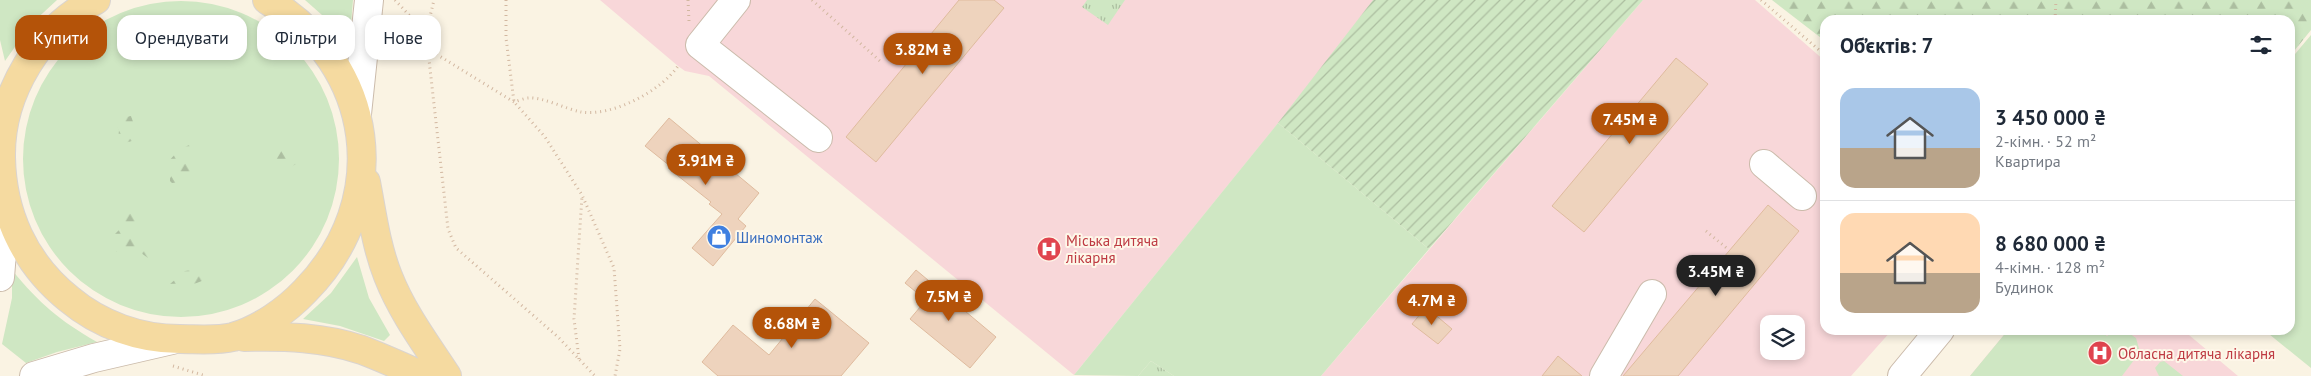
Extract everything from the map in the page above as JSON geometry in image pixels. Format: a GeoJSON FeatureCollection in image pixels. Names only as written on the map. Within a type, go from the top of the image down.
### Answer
{"type":"FeatureCollection","features":[{"type":"Feature","properties":{"kind":"main road"},"geometry":{"type":"LineString","coordinates":[[96,0],[68,18],[49,36],[19,78],[9,102],[0,151],[1,178],[14,228],[40,272],[71,302],[100,320],[124,330],[149,336],[175,339],[281,336],[337,343],[361,350],[423,376]]}},
{"type":"Feature","properties":{"kind":"main road"},"geometry":{"type":"LineString","coordinates":[[232,337],[278,315],[298,298],[330,262],[353,216],[360,191],[362,139],[357,114],[337,66],[305,26],[267,0]]}},
{"type":"Feature","properties":{"kind":"main road"},"geometry":{"type":"LineString","coordinates":[[362,165],[379,249],[388,277],[411,321],[447,376]]}},
{"type":"Feature","properties":{"kind":"street"},"geometry":{"type":"LineString","coordinates":[[357,114],[369,0]]}},
{"type":"Feature","properties":{"kind":"street"},"geometry":{"type":"LineString","coordinates":[[736,0],[700,45],[818,138]]}},
{"type":"Feature","properties":{"kind":"street"},"geometry":{"type":"LineString","coordinates":[[1764,164],[1802,196]]}},
{"type":"Feature","properties":{"kind":"street"},"geometry":{"type":"LineString","coordinates":[[0,276],[6,203]]}},
{"type":"Feature","properties":{"kind":"street"},"geometry":{"type":"LineString","coordinates":[[1604,376],[1652,294]]}},
{"type":"Feature","properties":{"kind":"street"},"geometry":{"type":"LineString","coordinates":[[1902,376],[1936,335]]}},
{"type":"Feature","properties":{"kind":"street"},"geometry":{"type":"LineString","coordinates":[[34,376],[75,363],[175,339]]}},
{"type":"Feature","properties":{"kind":"path"},"geometry":{"type":"LineString","coordinates":[[395,0],[409,15]]}},
{"type":"Feature","properties":{"kind":"path"},"geometry":{"type":"LineString","coordinates":[[430,15],[434,0]]}},
{"type":"Feature","properties":{"kind":"path"},"geometry":{"type":"LineString","coordinates":[[506,0],[506,38],[514,102]]}},
{"type":"Feature","properties":{"kind":"path"},"geometry":{"type":"LineString","coordinates":[[812,0],[880,61]]}},
{"type":"Feature","properties":{"kind":"path"},"geometry":{"type":"LineString","coordinates":[[1760,0],[1820,51]]}},
{"type":"Feature","properties":{"kind":"path"},"geometry":{"type":"LineString","coordinates":[[2055,15],[2056,0]]}},
{"type":"Feature","properties":{"kind":"path"},"geometry":{"type":"LineString","coordinates":[[441,58],[514,102],[545,137],[582,196],[614,268],[620,349],[615,376]]}},
{"type":"Feature","properties":{"kind":"path"},"geometry":{"type":"LineString","coordinates":[[428,60],[448,229],[456,248],[558,337],[595,376]]}},
{"type":"Feature","properties":{"kind":"path"},"geometry":{"type":"LineString","coordinates":[[514,102],[530,98],[580,112],[597,114],[620,106],[656,88],[670,78],[678,66]]}},
{"type":"Feature","properties":{"kind":"path"},"geometry":{"type":"LineString","coordinates":[[579,361],[574,319],[582,196]]}},
{"type":"Feature","properties":{"kind":"path"},"geometry":{"type":"LineString","coordinates":[[1706,231],[1729,250]]}},
{"type":"Feature","properties":{"kind":"shaded area","name":"Міська дитяча лікарня"},"geometry":{"type":"Polygon","coordinates":[[[600,0],[1378,0],[1074,375],[709,76],[685,71],[600,0]]]}},
{"type":"Feature","properties":{"kind":"shaded area"},"geometry":{"type":"Polygon","coordinates":[[[1643,0],[1755,0],[1820,57],[1820,335],[1888,335],[1851,376],[1321,376],[1643,0]]]}},
{"type":"Feature","properties":{"kind":"shaded area","name":"Обласна дитяча лікарня"},"geometry":{"type":"Polygon","coordinates":[[[2004,335],[2189,335],[2238,376],[1970,376],[2004,335]]]}},
{"type":"Feature","properties":{"kind":"green space"},"geometry":{"type":"Polygon","coordinates":[[[0,0],[57,0],[41,15],[15,15],[15,47],[5,61],[0,40],[0,0]]]}},
{"type":"Feature","properties":{"kind":"green space"},"geometry":{"type":"Polygon","coordinates":[[[305,0],[353,0],[352,15],[322,15],[305,0]]]}},
{"type":"Feature","properties":{"kind":"green space"},"geometry":{"type":"Polygon","coordinates":[[[1087,0],[1125,0],[1108,25],[1082,7],[1087,0]]]}},
{"type":"Feature","properties":{"kind":"green space"},"geometry":{"type":"Polygon","coordinates":[[[1373,0],[1643,0],[1429,249],[1278,123],[1373,0]]]}},
{"type":"Feature","properties":{"kind":"green space"},"geometry":{"type":"Polygon","coordinates":[[[1772,0],[2311,0],[2311,30],[2295,50],[2295,15],[1820,15],[1820,37],[1772,0]]]}},
{"type":"Feature","properties":{"kind":"green space"},"geometry":{"type":"Polygon","coordinates":[[[165,1],[197,1],[247,15],[117,15],[117,60],[247,60],[247,15],[257,20],[257,60],[304,60],[313,71],[327,98],[339,143],[339,175],[336,190],[327,220],[313,247],[293,271],[256,299],[227,310],[197,317],[165,317],[150,314],[120,305],[93,291],[69,271],[41,234],[30,205],[23,175],[23,143],[26,128],[35,98],[49,71],[58,60],[107,60],[107,19],[135,8],[165,1]]]}},
{"type":"Feature","properties":{"kind":"green space"},"geometry":{"type":"Polygon","coordinates":[[[2311,35],[2311,368],[2270,335],[2295,335],[2295,54],[2311,35]]]}},
{"type":"Feature","properties":{"kind":"green space"},"geometry":{"type":"Polygon","coordinates":[[[131,116],[139,139],[121,144],[118,141],[119,130],[115,122],[119,118],[131,116]]]}},
{"type":"Feature","properties":{"kind":"green space"},"geometry":{"type":"Polygon","coordinates":[[[1278,123],[1429,249],[1321,376],[1174,376],[1151,361],[1138,376],[1074,375],[1278,123]]]}},
{"type":"Feature","properties":{"kind":"green space"},"geometry":{"type":"Polygon","coordinates":[[[282,144],[302,151],[299,162],[285,171],[274,168],[270,163],[282,144]]]}},
{"type":"Feature","properties":{"kind":"green space"},"geometry":{"type":"Polygon","coordinates":[[[189,145],[192,148],[193,177],[189,181],[172,183],[170,181],[170,171],[165,165],[179,150],[189,145]]]}},
{"type":"Feature","properties":{"kind":"green space"},"geometry":{"type":"Polygon","coordinates":[[[131,207],[137,210],[136,221],[130,234],[137,244],[149,246],[151,254],[148,258],[137,250],[121,253],[112,247],[115,234],[123,226],[123,219],[131,207]]]}},
{"type":"Feature","properties":{"kind":"green space"},"geometry":{"type":"Polygon","coordinates":[[[357,257],[369,298],[390,335],[384,341],[340,326],[303,319],[331,293],[357,257]]]}},
{"type":"Feature","properties":{"kind":"green space"},"geometry":{"type":"Polygon","coordinates":[[[200,269],[208,273],[207,279],[194,284],[170,284],[185,271],[200,269]]]}},
{"type":"Feature","properties":{"kind":"green space"},"geometry":{"type":"Polygon","coordinates":[[[12,270],[51,310],[97,342],[57,352],[26,363],[2,344],[12,298],[12,270]]]}},
{"type":"Feature","properties":{"kind":"green space"},"geometry":{"type":"Polygon","coordinates":[[[2004,335],[2132,335],[2136,338],[2140,352],[2122,376],[1970,376],[2004,335]]]}},
{"type":"Feature","properties":{"kind":"green space"},"geometry":{"type":"Polygon","coordinates":[[[1151,361],[1174,376],[1138,376],[1151,361]]]}},
{"type":"Feature","properties":{"kind":"green space"},"geometry":{"type":"Polygon","coordinates":[[[2164,361],[2183,376],[2159,376],[2155,368],[2160,362],[2164,361]]]}},
{"type":"Feature","properties":{"kind":"building"},"geometry":{"type":"Polygon","coordinates":[[[959,0],[994,0],[1004,8],[876,162],[846,137],[959,0]]]}},
{"type":"Feature","properties":{"kind":"building"},"geometry":{"type":"Polygon","coordinates":[[[1676,58],[1708,84],[1584,232],[1552,206],[1676,58]]]}},
{"type":"Feature","properties":{"kind":"building"},"geometry":{"type":"Polygon","coordinates":[[[669,118],[759,193],[738,219],[746,226],[713,266],[692,248],[722,214],[709,204],[711,202],[668,168],[670,166],[645,146],[669,118]]]}},
{"type":"Feature","properties":{"kind":"building"},"geometry":{"type":"Polygon","coordinates":[[[1768,205],[1799,231],[1678,376],[1623,376],[1768,205]]]}},
{"type":"Feature","properties":{"kind":"building"},"geometry":{"type":"Polygon","coordinates":[[[916,270],[996,337],[970,368],[910,319],[926,300],[905,283],[916,270]]]}},
{"type":"Feature","properties":{"kind":"building"},"geometry":{"type":"Polygon","coordinates":[[[815,299],[869,343],[841,376],[718,376],[702,362],[733,325],[769,355],[815,299]]]}},
{"type":"Feature","properties":{"kind":"building"},"geometry":{"type":"Polygon","coordinates":[[[1426,307],[1452,329],[1438,344],[1412,324],[1426,307]]]}},
{"type":"Feature","properties":{"kind":"building"},"geometry":{"type":"Polygon","coordinates":[[[1558,356],[1582,376],[1542,376],[1558,356]]]}},
{"type":"Feature","properties":{"kind":"place","name":"Шиномонтаж"},"geometry":{"type":"Point","coordinates":[719,237]}},
{"type":"Feature","properties":{"kind":"place","name":"Міська дитяча лікарня"},"geometry":{"type":"Point","coordinates":[1049,249]}},
{"type":"Feature","properties":{"kind":"place","name":"Обласна дитяча лікарня"},"geometry":{"type":"Point","coordinates":[2100,353]}}]}
